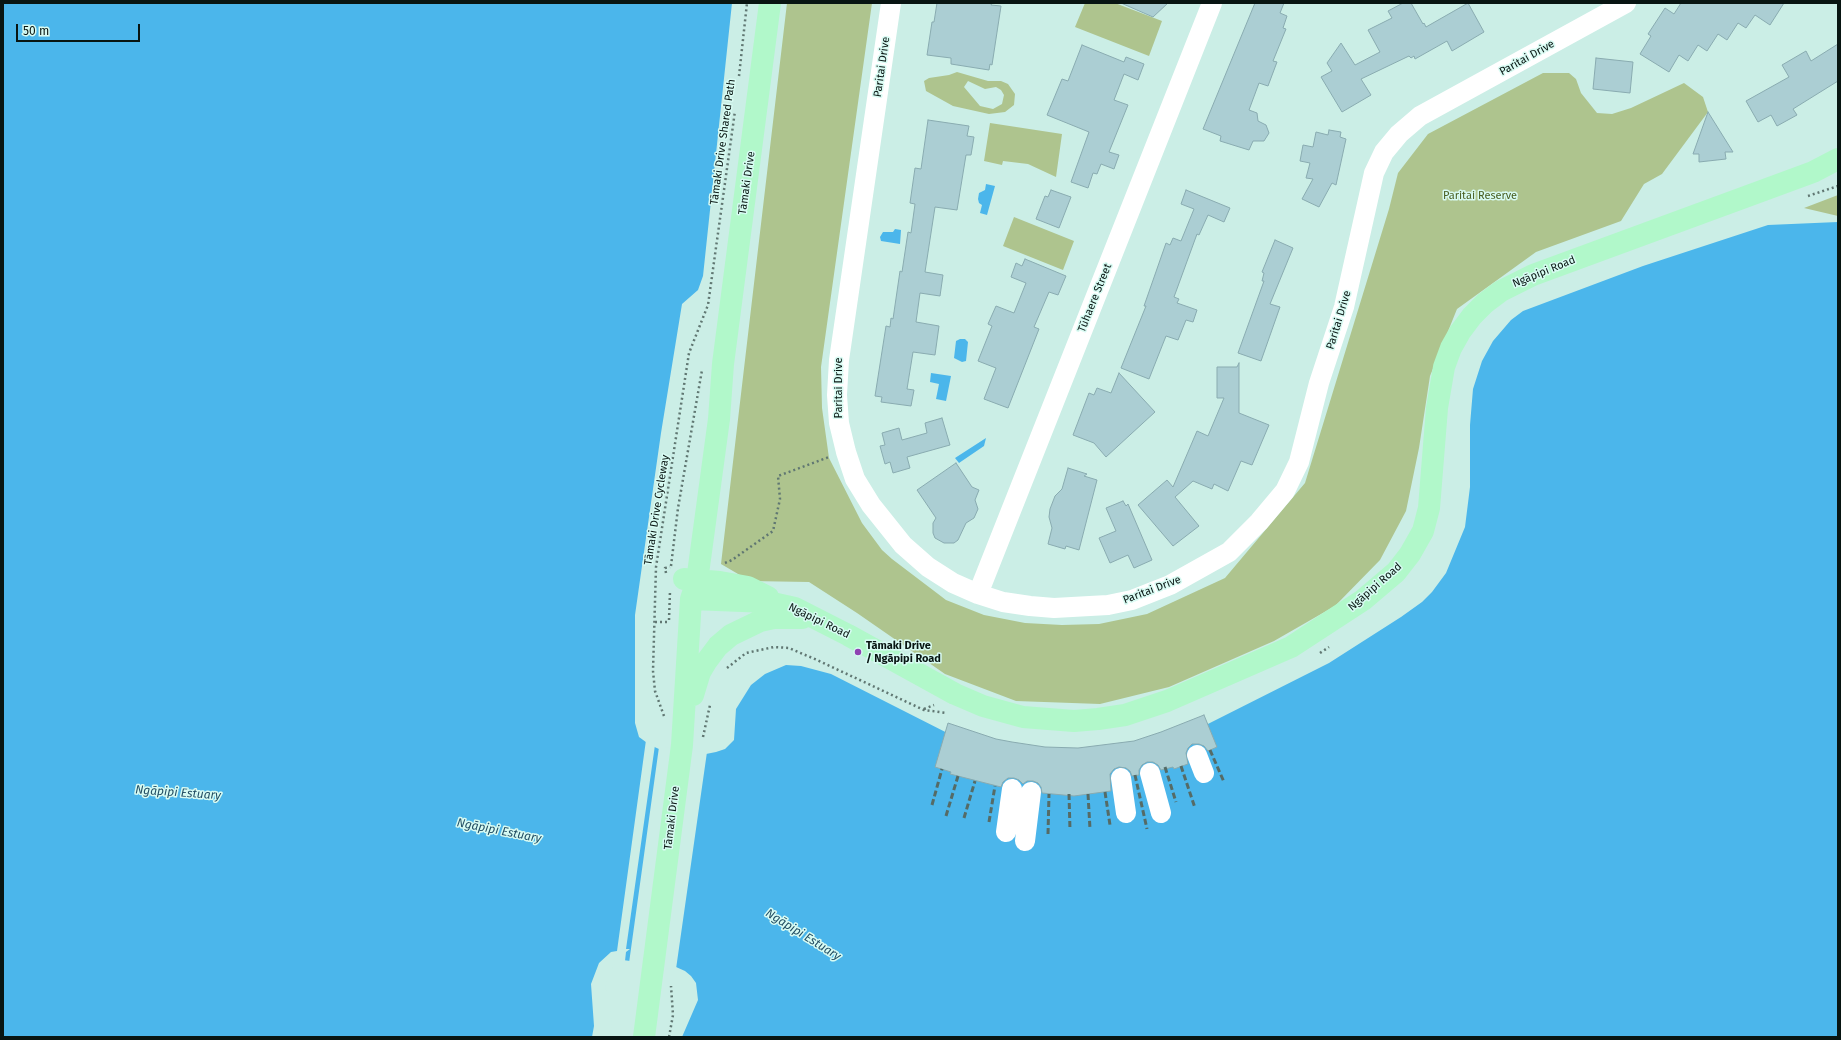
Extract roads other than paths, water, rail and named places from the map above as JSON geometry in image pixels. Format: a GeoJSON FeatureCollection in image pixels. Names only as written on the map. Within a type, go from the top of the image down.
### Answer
{"type":"FeatureCollection","features":[{"type":"Feature","properties":{"kind":"main road","name":"Tāmaki Drive"},"geometry":{"type":"LineString","coordinates":[[644,1037],[653,970],[692,743],[685,713],[682,583],[719,419],[713,363],[770,3]]}},
{"type":"Feature","properties":{"kind":"main road","name":"Ngāpipi Road"},"geometry":{"type":"LineString","coordinates":[[682,583],[768,602],[784,604],[795,608],[822,621],[955,694],[1003,712],[1050,720],[1074,721],[1125,715],[1167,701],[1290,647],[1363,600],[1396,572],[1410,554],[1423,531],[1429,508],[1437,408],[1444,367],[1451,348],[1460,332],[1472,316],[1485,303],[1501,291],[1533,275],[1813,172],[1838,159]]}},
{"type":"Feature","properties":{"kind":"main road"},"geometry":{"type":"LineString","coordinates":[[685,713],[706,662],[718,646],[732,635],[760,621],[774,618],[798,618],[822,621]]}},
{"type":"Feature","properties":{"kind":"street","name":"Paritai Drive"},"geometry":{"type":"LineString","coordinates":[[891,3],[838,360],[837,395],[839,423],[846,452],[855,479],[871,504],[915,556],[943,577],[978,594],[1003,602],[1030,606],[1061,608],[1108,605],[1132,600],[1170,585],[1229,552],[1259,522],[1285,491],[1299,462],[1320,383],[1344,307],[1374,173],[1384,152],[1398,134],[1420,116],[1626,3]]}},
{"type":"Feature","properties":{"kind":"street","name":"Tūhaere Street"},"geometry":{"type":"LineString","coordinates":[[978,594],[1212,3]]}},
{"type":"Feature","properties":{"kind":"street"},"geometry":{"type":"LineString","coordinates":[[1197,755],[1204,773]]}},
{"type":"Feature","properties":{"kind":"street"},"geometry":{"type":"LineString","coordinates":[[1150,773],[1161,814]]}},
{"type":"Feature","properties":{"kind":"street"},"geometry":{"type":"LineString","coordinates":[[1121,778],[1126,813]]}},
{"type":"Feature","properties":{"kind":"street"},"geometry":{"type":"LineString","coordinates":[[1006,832],[1021,791],[1025,841]]}},
{"type":"Feature","properties":{"kind":"water","name":"Ngāpipi Estuary"},"geometry":{"type":"Polygon","coordinates":[[[3,3],[732,3],[703,276],[698,290],[682,304],[661,433],[635,615],[635,723],[639,737],[650,745],[659,749],[706,754],[725,749],[734,740],[736,709],[751,685],[765,674],[786,665],[801,666],[831,674],[969,744],[1057,757],[1190,733],[1329,663],[1401,617],[1422,602],[1432,592],[1446,573],[1465,527],[1470,487],[1470,425],[1473,389],[1482,361],[1493,341],[1511,320],[1523,311],[1643,266],[1768,225],[1838,222],[1838,1037],[682,1037],[698,1000],[696,983],[691,976],[685,971],[676,967],[615,959],[603,985],[608,1037],[3,1037],[3,3]]]}},
{"type":"Feature","properties":{"kind":"water"},"geometry":{"type":"Polygon","coordinates":[[[986,184],[995,186],[987,215],[980,213],[982,205],[979,203],[978,199],[979,193],[985,190],[986,184]]]}},
{"type":"Feature","properties":{"kind":"water"},"geometry":{"type":"Polygon","coordinates":[[[895,229],[901,230],[900,244],[881,241],[880,237],[883,232],[893,232],[895,229]]]}},
{"type":"Feature","properties":{"kind":"water"},"geometry":{"type":"Polygon","coordinates":[[[965,339],[968,342],[966,361],[962,362],[954,358],[956,341],[965,339]]]}},
{"type":"Feature","properties":{"kind":"water"},"geometry":{"type":"Polygon","coordinates":[[[931,373],[951,376],[946,401],[936,399],[939,384],[930,382],[931,373]]]}},
{"type":"Feature","properties":{"kind":"water"},"geometry":{"type":"Polygon","coordinates":[[[986,438],[984,446],[959,463],[955,458],[986,438]]]}},
{"type":"Feature","properties":{"kind":"railway"},"geometry":{"type":"LineString","coordinates":[[1210,750],[1224,782]]}},
{"type":"Feature","properties":{"kind":"railway"},"geometry":{"type":"LineString","coordinates":[[1181,766],[1195,808]]}},
{"type":"Feature","properties":{"kind":"railway"},"geometry":{"type":"LineString","coordinates":[[1165,767],[1176,802]]}},
{"type":"Feature","properties":{"kind":"railway"},"geometry":{"type":"LineString","coordinates":[[932,805],[942,769]]}},
{"type":"Feature","properties":{"kind":"railway"},"geometry":{"type":"LineString","coordinates":[[1135,775],[1147,829]]}},
{"type":"Feature","properties":{"kind":"railway"},"geometry":{"type":"LineString","coordinates":[[946,816],[958,776]]}},
{"type":"Feature","properties":{"kind":"railway"},"geometry":{"type":"LineString","coordinates":[[964,818],[975,781]]}},
{"type":"Feature","properties":{"kind":"railway"},"geometry":{"type":"LineString","coordinates":[[989,822],[995,786]]}},
{"type":"Feature","properties":{"kind":"railway"},"geometry":{"type":"LineString","coordinates":[[1105,792],[1110,825]]}},
{"type":"Feature","properties":{"kind":"railway"},"geometry":{"type":"LineString","coordinates":[[1048,834],[1049,794]]}},
{"type":"Feature","properties":{"kind":"railway"},"geometry":{"type":"LineString","coordinates":[[1069,794],[1070,830]]}},
{"type":"Feature","properties":{"kind":"railway"},"geometry":{"type":"LineString","coordinates":[[1088,794],[1090,829]]}},
{"type":"Feature","properties":{"kind":"place","name":"Tāmaki Drive / Ngāpipi Road"},"geometry":{"type":"Point","coordinates":[858,652]}},
{"type":"Feature","properties":{"kind":"park label","name":"Paritai Reserve"},"geometry":{"type":"Point","coordinates":[1480,196]}}]}
